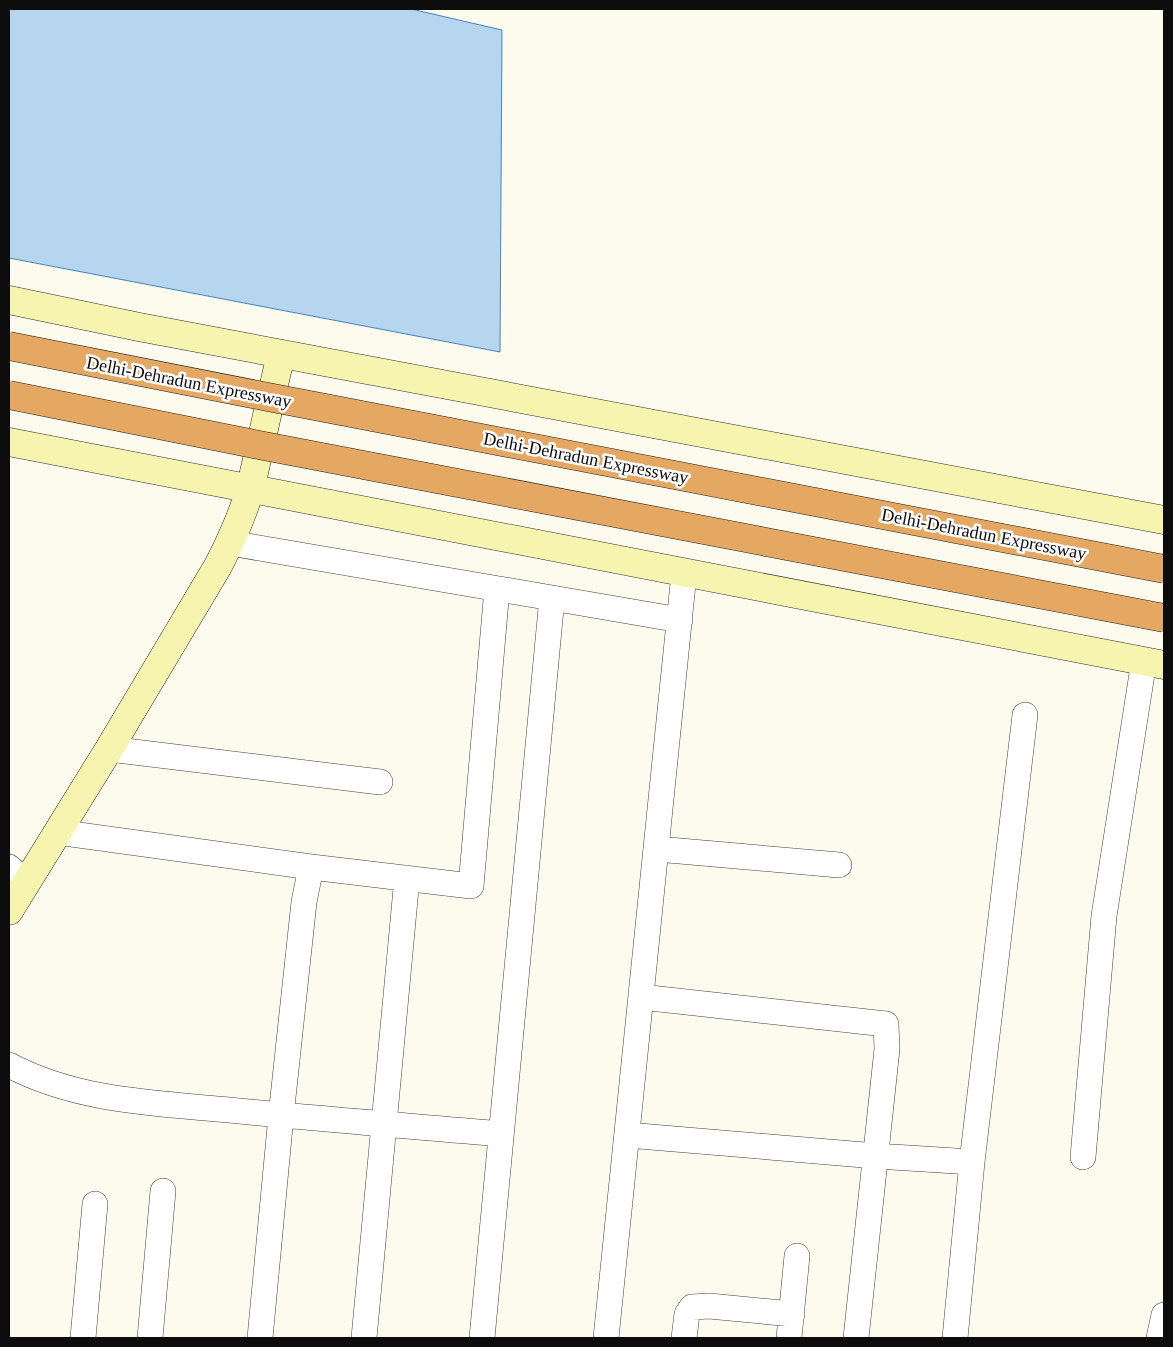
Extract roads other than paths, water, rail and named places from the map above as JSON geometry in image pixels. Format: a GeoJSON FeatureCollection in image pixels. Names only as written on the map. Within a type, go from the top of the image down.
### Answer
{"type":"FeatureCollection","features":[{"type":"Feature","properties":{"kind":"highway","name":"Delhi-Dehradun Expressway"},"geometry":{"type":"LineString","coordinates":[[9,346],[1164,568]]}},
{"type":"Feature","properties":{"kind":"highway"},"geometry":{"type":"LineString","coordinates":[[9,395],[264,446],[1164,618]]}},
{"type":"Feature","properties":{"kind":"street"},"geometry":{"type":"LineString","coordinates":[[9,300],[280,354],[1164,520]]}},
{"type":"Feature","properties":{"kind":"street"},"geometry":{"type":"LineString","coordinates":[[9,911],[17,875],[57,832],[109,749],[218,566],[231,540],[247,500],[280,354]]}},
{"type":"Feature","properties":{"kind":"street"},"geometry":{"type":"LineString","coordinates":[[9,442],[247,500],[684,574],[1146,679],[1104,916],[1083,1158]]}},
{"type":"Feature","properties":{"kind":"street"},"geometry":{"type":"LineString","coordinates":[[231,540],[497,589],[680,620]]}},
{"type":"Feature","properties":{"kind":"street"},"geometry":{"type":"LineString","coordinates":[[606,1338],[684,574]]}},
{"type":"Feature","properties":{"kind":"street"},"geometry":{"type":"LineString","coordinates":[[57,832],[311,867],[471,886],[497,589]]}},
{"type":"Feature","properties":{"kind":"street"},"geometry":{"type":"LineString","coordinates":[[482,1338],[552,598]]}},
{"type":"Feature","properties":{"kind":"street"},"geometry":{"type":"LineString","coordinates":[[955,1338],[972,1162],[1025,715]]}},
{"type":"Feature","properties":{"kind":"street"},"geometry":{"type":"LineString","coordinates":[[109,749],[380,782]]}},
{"type":"Feature","properties":{"kind":"street"},"geometry":{"type":"LineString","coordinates":[[657,849],[839,865]]}},
{"type":"Feature","properties":{"kind":"street"},"geometry":{"type":"LineString","coordinates":[[260,1338],[304,902],[311,867]]}},
{"type":"Feature","properties":{"kind":"street"},"geometry":{"type":"LineString","coordinates":[[364,1338],[407,878]]}},
{"type":"Feature","properties":{"kind":"street"},"geometry":{"type":"LineString","coordinates":[[641,998],[886,1024],[887,1049],[856,1338]]}},
{"type":"Feature","properties":{"kind":"street"},"geometry":{"type":"LineString","coordinates":[[9,1065],[26,1074],[66,1089],[105,1097],[281,1116],[501,1134]]}},
{"type":"Feature","properties":{"kind":"street"},"geometry":{"type":"LineString","coordinates":[[627,1135],[876,1156],[972,1162]]}},
{"type":"Feature","properties":{"kind":"street"},"geometry":{"type":"LineString","coordinates":[[150,1338],[162,1192]]}},
{"type":"Feature","properties":{"kind":"street"},"geometry":{"type":"LineString","coordinates":[[83,1338],[95,1204]]}},
{"type":"Feature","properties":{"kind":"street"},"geometry":{"type":"LineString","coordinates":[[684,1338],[687,1314],[692,1307],[709,1306],[790,1326],[797,1256]]}},
{"type":"Feature","properties":{"kind":"street"},"geometry":{"type":"LineString","coordinates":[[1159,1338],[1164,1316]]}},
{"type":"Feature","properties":{"kind":"water"},"geometry":{"type":"Polygon","coordinates":[[[9,9],[411,9],[502,30],[500,352],[9,258],[9,9]]]}}]}
